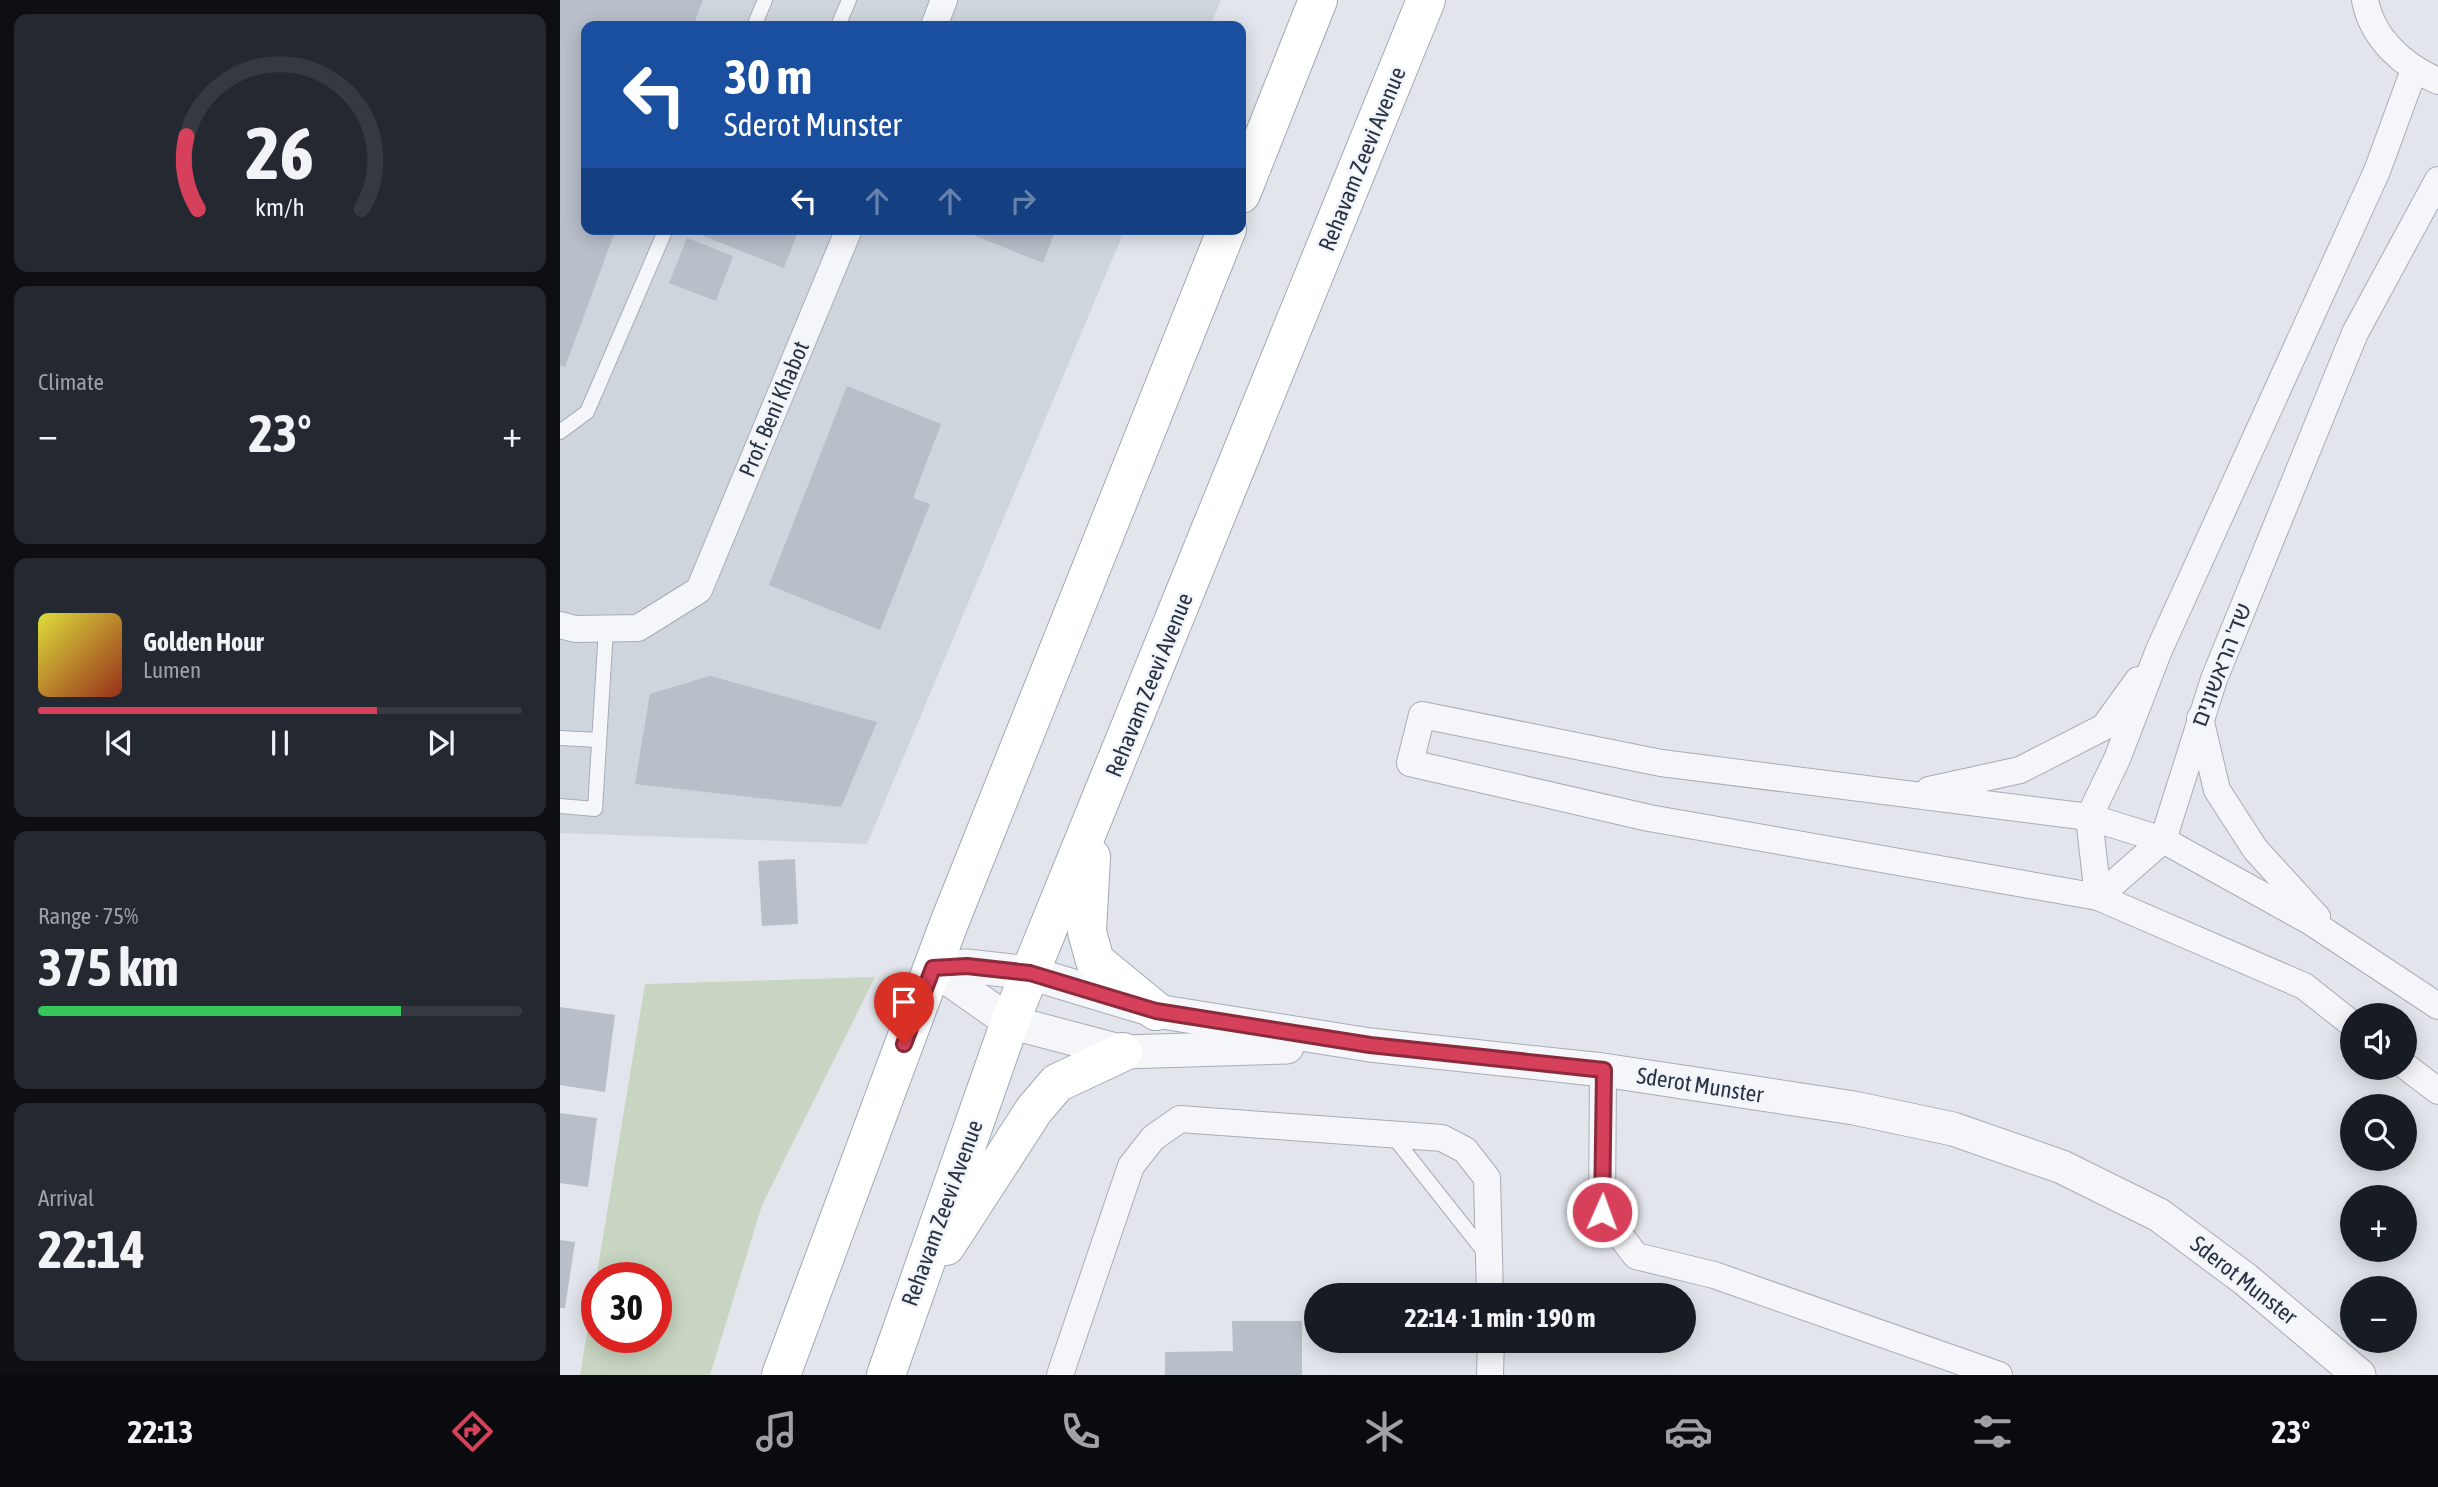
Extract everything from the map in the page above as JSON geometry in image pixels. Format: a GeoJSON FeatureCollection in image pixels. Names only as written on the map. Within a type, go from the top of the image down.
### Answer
{"type":"FeatureCollection","features":[{"type":"Feature","properties":{"kind":"main road"},"geometry":{"type":"LineString","coordinates":[[1246,181],[1318,0]]}},
{"type":"Feature","properties":{"kind":"main road","name":"Rehavam Zeevi Avenue"},"geometry":{"type":"LineString","coordinates":[[886,1375],[908,1304],[1010,1022],[1092,827],[1426,0]]}},
{"type":"Feature","properties":{"kind":"main road"},"geometry":{"type":"LineString","coordinates":[[781,1375],[933,968],[1225,235]]}},
{"type":"Feature","properties":{"kind":"main road"},"geometry":{"type":"LineString","coordinates":[[1092,827],[1087,932],[1095,961],[1156,1011]]}},
{"type":"Feature","properties":{"kind":"main road"},"geometry":{"type":"LineString","coordinates":[[908,1304],[1034,1110],[1056,1083],[1123,1052]]}},
{"type":"Feature","properties":{"kind":"street"},"geometry":{"type":"LineString","coordinates":[[935,21],[944,0]]}},
{"type":"Feature","properties":{"kind":"street"},"geometry":{"type":"LineString","coordinates":[[2360,3],[2385,44],[2414,70],[2438,81]]}},
{"type":"Feature","properties":{"kind":"street"},"geometry":{"type":"LineString","coordinates":[[2098,897],[2089,817],[2117,759],[2159,650],[2377,171],[2414,70]]}},
{"type":"Feature","properties":{"kind":"street","name":"שד' הראשונים"},"geometry":{"type":"LineString","coordinates":[[2162,840],[2200,718],[2355,332],[2438,180]]}},
{"type":"Feature","properties":{"kind":"street","name":"Prof. Beni Khabot"},"geometry":{"type":"LineString","coordinates":[[606,629],[638,628],[699,590],[847,235]]}},
{"type":"Feature","properties":{"kind":"street"},"geometry":{"type":"LineString","coordinates":[[560,625],[575,629],[606,629]]}},
{"type":"Feature","properties":{"kind":"street"},"geometry":{"type":"LineString","coordinates":[[1910,794],[2020,770],[2104,727],[2159,650]]}},
{"type":"Feature","properties":{"kind":"street"},"geometry":{"type":"LineString","coordinates":[[2340,1014],[2304,986],[2098,897],[1649,818],[1410,763],[1422,715],[1661,763],[2089,817],[2162,840],[2338,939],[2438,1006]]}},
{"type":"Feature","properties":{"kind":"street"},"geometry":{"type":"LineString","coordinates":[[2200,718],[2217,790],[2255,849],[2338,939]]}},
{"type":"Feature","properties":{"kind":"street"},"geometry":{"type":"LineString","coordinates":[[2098,897],[2162,840]]}},
{"type":"Feature","properties":{"kind":"street","name":"Sderot Munster"},"geometry":{"type":"LineString","coordinates":[[933,968],[967,966],[1030,973],[1156,1011],[1370,1045],[1604,1070],[1854,1108],[1954,1129],[2062,1167],[2159,1215],[2245,1279],[2359,1375]]}},
{"type":"Feature","properties":{"kind":"street"},"geometry":{"type":"LineString","coordinates":[[933,968],[1010,1022],[1123,1052],[1370,1045]]}},
{"type":"Feature","properties":{"kind":"street"},"geometry":{"type":"LineString","coordinates":[[1604,1070],[1602,1212],[1636,1256],[1714,1275],[1999,1375]]}},
{"type":"Feature","properties":{"kind":"street"},"geometry":{"type":"LineString","coordinates":[[2417,1075],[2438,1091]]}},
{"type":"Feature","properties":{"kind":"street"},"geometry":{"type":"LineString","coordinates":[[1060,1375],[1131,1166],[1153,1138],[1180,1119],[1442,1138],[1465,1150],[1487,1178],[1490,1283]]}},
{"type":"Feature","properties":{"kind":"street"},"geometry":{"type":"LineString","coordinates":[[1490,1375],[1491,1353]]}},
{"type":"Feature","properties":{"kind":"lane"},"geometry":{"type":"LineString","coordinates":[[756,21],[765,0]]}},
{"type":"Feature","properties":{"kind":"lane"},"geometry":{"type":"LineString","coordinates":[[840,21],[849,0]]}},
{"type":"Feature","properties":{"kind":"lane"},"geometry":{"type":"LineString","coordinates":[[560,432],[587,412],[663,235]]}},
{"type":"Feature","properties":{"kind":"lane"},"geometry":{"type":"LineString","coordinates":[[560,806],[595,809],[606,629]]}},
{"type":"Feature","properties":{"kind":"lane"},"geometry":{"type":"LineString","coordinates":[[560,738],[600,740]]}},
{"type":"Feature","properties":{"kind":"lane"},"geometry":{"type":"LineString","coordinates":[[1392,1134],[1489,1258]]}},
{"type":"Feature","properties":{"kind":"shaded area"},"geometry":{"type":"Polygon","coordinates":[[[560,0],[1221,0],[1212,21],[581,21],[581,235],[1122,235],[867,844],[560,833],[560,0]]]}},
{"type":"Feature","properties":{"kind":"green space"},"geometry":{"type":"Polygon","coordinates":[[[875,977],[762,1205],[710,1375],[580,1375],[584,1353],[672,1353],[672,1262],[599,1262],[645,984],[875,977]]]}},
{"type":"Feature","properties":{"kind":"building"},"geometry":{"type":"Polygon","coordinates":[[[560,0],[703,0],[695,21],[581,21],[581,235],[614,235],[565,367],[560,365],[560,0]]]}},
{"type":"Feature","properties":{"kind":"building"},"geometry":{"type":"Polygon","coordinates":[[[701,235],[797,235],[784,268],[701,235]]]}},
{"type":"Feature","properties":{"kind":"building"},"geometry":{"type":"Polygon","coordinates":[[[973,235],[1054,235],[1043,263],[973,235]]]}},
{"type":"Feature","properties":{"kind":"building"},"geometry":{"type":"Polygon","coordinates":[[[687,238],[733,256],[716,301],[669,283],[687,238]]]}},
{"type":"Feature","properties":{"kind":"building"},"geometry":{"type":"Polygon","coordinates":[[[847,386],[941,424],[913,498],[930,504],[880,630],[769,585],[847,386]]]}},
{"type":"Feature","properties":{"kind":"building"},"geometry":{"type":"Polygon","coordinates":[[[710,676],[877,722],[841,807],[635,784],[650,694],[710,676]]]}},
{"type":"Feature","properties":{"kind":"building"},"geometry":{"type":"Polygon","coordinates":[[[795,859],[798,924],[762,926],[758,861],[795,859]]]}},
{"type":"Feature","properties":{"kind":"building"},"geometry":{"type":"Polygon","coordinates":[[[560,1007],[615,1015],[605,1092],[560,1085],[560,1007]]]}},
{"type":"Feature","properties":{"kind":"building"},"geometry":{"type":"Polygon","coordinates":[[[560,1113],[597,1118],[588,1187],[560,1183],[560,1113]]]}},
{"type":"Feature","properties":{"kind":"building"},"geometry":{"type":"Polygon","coordinates":[[[560,1240],[575,1242],[565,1308],[560,1308],[560,1240]]]}},
{"type":"Feature","properties":{"kind":"building"},"geometry":{"type":"Polygon","coordinates":[[[1232,1321],[1302,1321],[1302,1375],[1165,1375],[1165,1352],[1233,1351],[1232,1321]]]}},
{"type":"Feature","properties":{"kind":"route"},"geometry":{"type":"LineString","coordinates":[[904,1044],[933,968],[967,966],[1030,973],[1156,1011],[1370,1045],[1604,1070],[1602,1212]]}}]}
